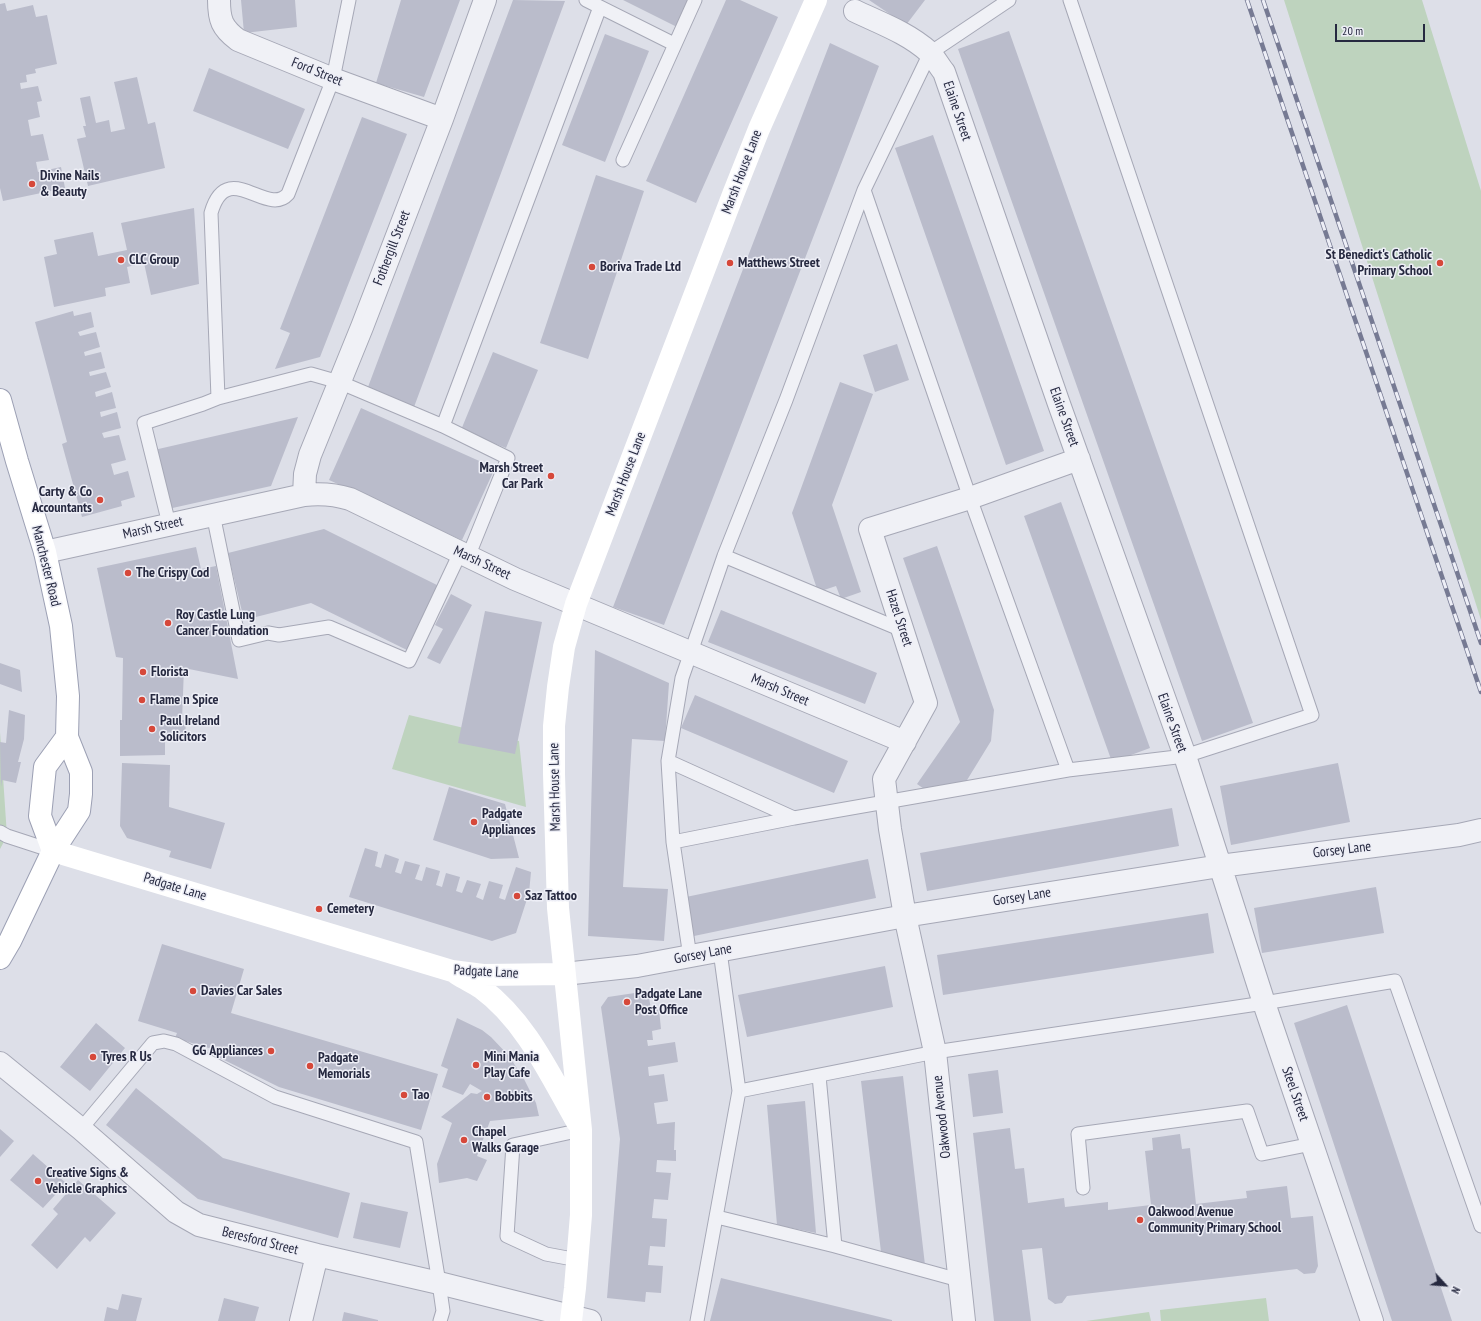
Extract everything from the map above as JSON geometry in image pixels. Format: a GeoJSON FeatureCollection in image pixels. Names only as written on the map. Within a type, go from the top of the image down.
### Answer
{"type":"FeatureCollection","features":[{"type":"Feature","properties":{"kind":"street","name":"Ford Street"},"geometry":{"type":"LineString","coordinates":[[218,0],[219,15],[223,25],[230,34],[238,40],[332,79],[442,119]]}},
{"type":"Feature","properties":{"kind":"street","name":"Fothergill Street"},"geometry":{"type":"LineString","coordinates":[[304,495],[305,474],[308,461],[365,320],[442,119],[485,0]]}},
{"type":"Feature","properties":{"kind":"street","name":"Marsh House Lane"},"geometry":{"type":"LineString","coordinates":[[564,974],[557,891],[554,726],[564,647],[576,604],[759,129],[816,0]]}},
{"type":"Feature","properties":{"kind":"street","name":"Elaine Street"},"geometry":{"type":"LineString","coordinates":[[855,11],[894,29],[915,42],[930,53],[944,72],[1079,459],[1185,756],[1220,866]]}},
{"type":"Feature","properties":{"kind":"street","name":"Manchester Road"},"geometry":{"type":"LineString","coordinates":[[0,400],[16,461],[45,552],[61,626],[68,696],[67,737],[81,772],[81,794],[78,811],[53,851],[13,936],[0,958]]}},
{"type":"Feature","properties":{"kind":"street","name":"Hazel Street"},"geometry":{"type":"LineString","coordinates":[[906,916],[886,802],[884,778],[926,703],[870,529],[970,498],[1079,459]]}},
{"type":"Feature","properties":{"kind":"street","name":"Marsh Street"},"geometry":{"type":"LineString","coordinates":[[45,552],[304,495],[321,493],[335,494],[350,499],[515,579],[905,742]]}},
{"type":"Feature","properties":{"kind":"street"},"geometry":{"type":"LineString","coordinates":[[53,851],[40,816],[45,767],[67,737]]}},
{"type":"Feature","properties":{"kind":"street","name":"Gorsey Lane"},"geometry":{"type":"LineString","coordinates":[[564,974],[630,967],[906,916],[1220,866],[1452,836],[1481,830]]}},
{"type":"Feature","properties":{"kind":"street","name":"Padgate Lane"},"geometry":{"type":"LineString","coordinates":[[53,851],[452,971],[483,975],[564,974]]}},
{"type":"Feature","properties":{"kind":"street","name":"Steel Street"},"geometry":{"type":"LineString","coordinates":[[1220,866],[1264,1003],[1372,1321]]}},
{"type":"Feature","properties":{"kind":"street","name":"Oakwood Avenue"},"geometry":{"type":"LineString","coordinates":[[906,916],[935,1052],[964,1321]]}},
{"type":"Feature","properties":{"kind":"street"},"geometry":{"type":"LineString","coordinates":[[452,971],[481,988],[501,1006],[528,1037],[581,1130]]}},
{"type":"Feature","properties":{"kind":"street"},"geometry":{"type":"LineString","coordinates":[[564,974],[581,1130],[581,1215],[578,1260],[578,1319]]}},
{"type":"Feature","properties":{"kind":"street","name":"Beresford Street"},"geometry":{"type":"LineString","coordinates":[[0,1063],[81,1129],[176,1212],[199,1225],[578,1319]]}},
{"type":"Feature","properties":{"kind":"street"},"geometry":{"type":"LineString","coordinates":[[301,1321],[317,1255]]}},
{"type":"Feature","properties":{"kind":"lane"},"geometry":{"type":"LineString","coordinates":[[218,398],[211,213],[214,202],[225,190],[238,188],[272,200],[284,198],[288,194],[332,79],[349,0]]}},
{"type":"Feature","properties":{"kind":"lane"},"geometry":{"type":"LineString","coordinates":[[586,0],[674,44]]}},
{"type":"Feature","properties":{"kind":"lane"},"geometry":{"type":"LineString","coordinates":[[623,160],[695,0]]}},
{"type":"Feature","properties":{"kind":"lane"},"geometry":{"type":"LineString","coordinates":[[690,957],[673,842],[668,761],[682,678],[692,653],[724,556],[786,400],[864,190],[930,53],[1009,0]]}},
{"type":"Feature","properties":{"kind":"lane"},"geometry":{"type":"LineString","coordinates":[[673,842],[794,818],[1068,770],[1185,756],[1312,715],[1070,0]]}},
{"type":"Feature","properties":{"kind":"lane"},"geometry":{"type":"LineString","coordinates":[[443,426],[600,7]]}},
{"type":"Feature","properties":{"kind":"lane"},"geometry":{"type":"LineString","coordinates":[[864,190],[970,498],[1068,770]]}},
{"type":"Feature","properties":{"kind":"lane"},"geometry":{"type":"LineString","coordinates":[[169,524],[144,423],[218,398],[311,374],[339,382],[443,426],[508,458],[464,555],[409,661],[329,627],[279,635],[268,633],[239,640],[213,514]]}},
{"type":"Feature","properties":{"kind":"lane"},"geometry":{"type":"LineString","coordinates":[[724,556],[902,630]]}},
{"type":"Feature","properties":{"kind":"lane"},"geometry":{"type":"LineString","coordinates":[[668,761],[794,818]]}},
{"type":"Feature","properties":{"kind":"lane"},"geometry":{"type":"LineString","coordinates":[[0,832],[7,836],[53,851]]}},
{"type":"Feature","properties":{"kind":"lane"},"geometry":{"type":"LineString","coordinates":[[698,1321],[739,1091],[720,951]]}},
{"type":"Feature","properties":{"kind":"lane"},"geometry":{"type":"LineString","coordinates":[[739,1091],[935,1052],[1264,1003],[1395,981],[1481,1226]]}},
{"type":"Feature","properties":{"kind":"lane"},"geometry":{"type":"LineString","coordinates":[[81,1129],[153,1043],[164,1041],[176,1044],[275,1097],[416,1142],[443,1311],[440,1321]]}},
{"type":"Feature","properties":{"kind":"lane"},"geometry":{"type":"LineString","coordinates":[[819,1076],[835,1246]]}},
{"type":"Feature","properties":{"kind":"lane"},"geometry":{"type":"LineString","coordinates":[[1083,1188],[1078,1134],[1247,1111],[1262,1154],[1312,1144]]}},
{"type":"Feature","properties":{"kind":"lane"},"geometry":{"type":"LineString","coordinates":[[578,1260],[546,1254],[507,1236],[513,1145],[581,1130]]}},
{"type":"Feature","properties":{"kind":"lane"},"geometry":{"type":"LineString","coordinates":[[717,1218],[835,1246],[959,1280]]}},
{"type":"Feature","properties":{"kind":"green space","name":"St Benedict's Catholic Primary School"},"geometry":{"type":"Polygon","coordinates":[[[1284,0],[1422,0],[1481,191],[1481,620],[1284,0]]]}},
{"type":"Feature","properties":{"kind":"green space"},"geometry":{"type":"Polygon","coordinates":[[[409,715],[519,741],[526,807],[392,769],[409,715]]]}},
{"type":"Feature","properties":{"kind":"green space"},"geometry":{"type":"Polygon","coordinates":[[[0,732],[7,836],[0,849],[0,732]]]}},
{"type":"Feature","properties":{"kind":"green space"},"geometry":{"type":"Polygon","coordinates":[[[1266,1298],[1269,1321],[1161,1321],[1160,1310],[1266,1298]]]}},
{"type":"Feature","properties":{"kind":"green space"},"geometry":{"type":"Polygon","coordinates":[[[1149,1312],[1151,1321],[1086,1321],[1149,1312]]]}},
{"type":"Feature","properties":{"kind":"building"},"geometry":{"type":"Polygon","coordinates":[[[241,0],[295,0],[297,27],[244,33],[241,0]]]}},
{"type":"Feature","properties":{"kind":"building"},"geometry":{"type":"Polygon","coordinates":[[[401,0],[460,0],[424,97],[376,83],[401,0]]]}},
{"type":"Feature","properties":{"kind":"building"},"geometry":{"type":"Polygon","coordinates":[[[513,0],[565,1],[414,407],[368,387],[513,0]]]}},
{"type":"Feature","properties":{"kind":"building"},"geometry":{"type":"Polygon","coordinates":[[[623,0],[690,0],[677,27],[623,0]]]}},
{"type":"Feature","properties":{"kind":"building"},"geometry":{"type":"Polygon","coordinates":[[[726,0],[740,0],[778,17],[696,203],[646,181],[726,0]]]}},
{"type":"Feature","properties":{"kind":"building"},"geometry":{"type":"Polygon","coordinates":[[[869,0],[925,0],[906,25],[869,0]]]}},
{"type":"Feature","properties":{"kind":"building"},"geometry":{"type":"Polygon","coordinates":[[[5,3],[7,11],[33,5],[36,17],[47,15],[57,64],[35,69],[36,73],[26,75],[27,82],[20,83],[21,89],[38,86],[42,101],[37,102],[40,117],[28,120],[31,136],[43,134],[49,160],[36,162],[38,172],[61,167],[65,188],[3,201],[0,188],[0,4],[5,3]]]}},
{"type":"Feature","properties":{"kind":"building"},"geometry":{"type":"Polygon","coordinates":[[[1009,31],[1253,723],[1202,741],[958,49],[1009,31]]]}},
{"type":"Feature","properties":{"kind":"building"},"geometry":{"type":"Polygon","coordinates":[[[605,34],[649,51],[605,162],[562,145],[605,34]]]}},
{"type":"Feature","properties":{"kind":"building"},"geometry":{"type":"Polygon","coordinates":[[[830,43],[879,66],[664,625],[613,607],[830,43]]]}},
{"type":"Feature","properties":{"kind":"building"},"geometry":{"type":"Polygon","coordinates":[[[209,68],[305,109],[288,149],[193,111],[209,68]]]}},
{"type":"Feature","properties":{"kind":"building"},"geometry":{"type":"Polygon","coordinates":[[[137,77],[148,124],[155,122],[165,168],[88,186],[77,139],[86,137],[83,126],[86,126],[80,98],[90,96],[96,123],[109,120],[111,132],[125,129],[114,82],[137,77]]]}},
{"type":"Feature","properties":{"kind":"building"},"geometry":{"type":"Polygon","coordinates":[[[362,117],[407,134],[320,357],[275,369],[290,333],[280,329],[362,117]]]}},
{"type":"Feature","properties":{"kind":"building"},"geometry":{"type":"Polygon","coordinates":[[[933,135],[1044,451],[1006,465],[895,148],[933,135]]]}},
{"type":"Feature","properties":{"kind":"building","name":"Boriva Trade Ltd"},"geometry":{"type":"Polygon","coordinates":[[[596,175],[644,191],[588,359],[540,343],[596,175]]]}},
{"type":"Feature","properties":{"kind":"building","name":"CLC Group"},"geometry":{"type":"Polygon","coordinates":[[[194,208],[199,284],[151,295],[144,263],[127,267],[130,283],[105,288],[106,296],[54,307],[44,257],[57,254],[54,240],[93,232],[98,256],[127,250],[121,223],[194,208]]]}},
{"type":"Feature","properties":{"kind":"building"},"geometry":{"type":"Polygon","coordinates":[[[73,311],[74,316],[91,312],[94,327],[78,332],[80,336],[96,332],[100,347],[84,352],[85,356],[101,352],[105,368],[89,372],[90,376],[106,372],[111,387],[95,392],[96,397],[112,392],[116,408],[100,412],[101,417],[117,412],[121,428],[102,433],[104,438],[119,435],[126,460],[111,464],[114,475],[128,471],[135,497],[121,501],[122,506],[82,517],[62,444],[67,442],[35,322],[73,311]]]}},
{"type":"Feature","properties":{"kind":"building"},"geometry":{"type":"Polygon","coordinates":[[[897,344],[909,380],[875,392],[863,355],[897,344]]]}},
{"type":"Feature","properties":{"kind":"building"},"geometry":{"type":"Polygon","coordinates":[[[493,352],[538,370],[506,448],[461,430],[493,352]]]}},
{"type":"Feature","properties":{"kind":"building"},"geometry":{"type":"Polygon","coordinates":[[[840,382],[873,394],[832,505],[861,592],[841,599],[836,586],[818,592],[792,513],[840,382]]]}},
{"type":"Feature","properties":{"kind":"building"},"geometry":{"type":"Polygon","coordinates":[[[361,408],[495,468],[462,540],[329,480],[361,408]]]}},
{"type":"Feature","properties":{"kind":"building"},"geometry":{"type":"Polygon","coordinates":[[[298,417],[271,486],[168,509],[154,450],[298,417]]]}},
{"type":"Feature","properties":{"kind":"building"},"geometry":{"type":"Polygon","coordinates":[[[1061,502],[1150,748],[1112,762],[1024,516],[1061,502]]]}},
{"type":"Feature","properties":{"kind":"building"},"geometry":{"type":"Polygon","coordinates":[[[324,529],[441,587],[409,651],[311,603],[244,620],[228,553],[324,529]]]}},
{"type":"Feature","properties":{"kind":"building"},"geometry":{"type":"Polygon","coordinates":[[[937,546],[994,710],[991,741],[964,785],[930,793],[917,784],[960,722],[903,558],[937,546]]]}},
{"type":"Feature","properties":{"kind":"building"},"geometry":{"type":"Polygon","coordinates":[[[196,547],[201,569],[216,566],[238,679],[184,668],[182,720],[186,720],[185,738],[165,738],[165,755],[120,756],[123,658],[116,657],[97,568],[196,547]]]}},
{"type":"Feature","properties":{"kind":"building"},"geometry":{"type":"Polygon","coordinates":[[[451,594],[472,605],[440,664],[427,658],[443,629],[435,625],[451,594]]]}},
{"type":"Feature","properties":{"kind":"building"},"geometry":{"type":"Polygon","coordinates":[[[721,610],[877,673],[865,704],[708,642],[721,610]]]}},
{"type":"Feature","properties":{"kind":"building"},"geometry":{"type":"Polygon","coordinates":[[[485,611],[542,622],[515,754],[458,743],[485,611]]]}},
{"type":"Feature","properties":{"kind":"building"},"geometry":{"type":"Polygon","coordinates":[[[595,650],[669,683],[665,741],[632,739],[623,887],[668,889],[664,941],[588,936],[595,650]]]}},
{"type":"Feature","properties":{"kind":"building"},"geometry":{"type":"Polygon","coordinates":[[[0,663],[20,670],[22,692],[0,684],[0,663]]]}},
{"type":"Feature","properties":{"kind":"building"},"geometry":{"type":"Polygon","coordinates":[[[695,695],[848,761],[834,793],[681,728],[695,695]]]}},
{"type":"Feature","properties":{"kind":"building"},"geometry":{"type":"Polygon","coordinates":[[[9,710],[25,715],[24,739],[18,762],[21,762],[16,783],[2,780],[1,787],[0,742],[6,743],[9,710]]]}},
{"type":"Feature","properties":{"kind":"building"},"geometry":{"type":"Polygon","coordinates":[[[122,763],[170,765],[169,807],[225,823],[211,869],[169,857],[171,851],[127,838],[120,826],[122,763]]]}},
{"type":"Feature","properties":{"kind":"building"},"geometry":{"type":"Polygon","coordinates":[[[1338,763],[1350,822],[1231,845],[1220,786],[1338,763]]]}},
{"type":"Feature","properties":{"kind":"building","name":"Padgate Appliances"},"geometry":{"type":"Polygon","coordinates":[[[449,787],[505,804],[519,858],[491,859],[433,840],[449,787]]]}},
{"type":"Feature","properties":{"kind":"building"},"geometry":{"type":"Polygon","coordinates":[[[1172,808],[1179,846],[927,891],[920,853],[1172,808]]]}},
{"type":"Feature","properties":{"kind":"building"},"geometry":{"type":"Polygon","coordinates":[[[365,848],[378,852],[375,866],[381,868],[385,854],[399,859],[395,872],[401,874],[405,861],[420,865],[415,879],[422,881],[426,867],[440,871],[436,885],[442,887],[446,873],[460,877],[456,891],[462,893],[467,880],[481,884],[476,897],[483,900],[489,881],[503,885],[499,898],[505,900],[516,867],[531,872],[529,893],[516,933],[492,941],[349,897],[365,848]]]}},
{"type":"Feature","properties":{"kind":"building"},"geometry":{"type":"Polygon","coordinates":[[[868,859],[876,898],[694,936],[686,897],[868,859]]]}},
{"type":"Feature","properties":{"kind":"building"},"geometry":{"type":"Polygon","coordinates":[[[1376,887],[1384,933],[1262,953],[1254,908],[1376,887]]]}},
{"type":"Feature","properties":{"kind":"building"},"geometry":{"type":"Polygon","coordinates":[[[1208,913],[1214,953],[943,995],[937,955],[1208,913]]]}},
{"type":"Feature","properties":{"kind":"building"},"geometry":{"type":"Polygon","coordinates":[[[162,944],[244,969],[231,1013],[438,1074],[421,1130],[279,1087],[218,1057],[219,1051],[175,1038],[177,1033],[138,1021],[162,944]]]}},
{"type":"Feature","properties":{"kind":"building"},"geometry":{"type":"Polygon","coordinates":[[[885,966],[893,1007],[747,1037],[738,995],[885,966]]]}},
{"type":"Feature","properties":{"kind":"building"},"geometry":{"type":"Polygon","coordinates":[[[648,991],[651,1010],[659,1009],[661,1029],[652,1031],[653,1040],[647,1040],[648,1046],[675,1042],[678,1062],[648,1067],[649,1076],[664,1074],[668,1101],[654,1103],[657,1124],[675,1122],[674,1150],[676,1150],[676,1161],[657,1160],[656,1172],[671,1173],[668,1200],[654,1199],[652,1218],[667,1219],[665,1247],[650,1246],[648,1265],[663,1266],[661,1293],[646,1292],[645,1302],[607,1298],[620,1139],[601,1007],[608,997],[648,991]]]}},
{"type":"Feature","properties":{"kind":"building"},"geometry":{"type":"Polygon","coordinates":[[[1347,1005],[1452,1321],[1392,1321],[1294,1023],[1347,1005]]]}},
{"type":"Feature","properties":{"kind":"building"},"geometry":{"type":"Polygon","coordinates":[[[457,1018],[482,1030],[491,1037],[509,1056],[524,1079],[536,1103],[539,1116],[490,1121],[477,1156],[487,1160],[477,1181],[467,1178],[439,1183],[437,1164],[452,1123],[441,1117],[471,1093],[477,1094],[482,1091],[470,1084],[463,1095],[442,1087],[448,1069],[441,1066],[457,1018]]]}},
{"type":"Feature","properties":{"kind":"building","name":"Tyres R Us"},"geometry":{"type":"Polygon","coordinates":[[[96,1023],[125,1048],[90,1091],[60,1067],[96,1023]]]}},
{"type":"Feature","properties":{"kind":"building"},"geometry":{"type":"Polygon","coordinates":[[[998,1070],[1003,1113],[973,1117],[968,1074],[998,1070]]]}},
{"type":"Feature","properties":{"kind":"building"},"geometry":{"type":"Polygon","coordinates":[[[903,1076],[925,1265],[881,1252],[861,1081],[903,1076]]]}},
{"type":"Feature","properties":{"kind":"building"},"geometry":{"type":"Polygon","coordinates":[[[136,1088],[223,1158],[350,1193],[338,1238],[198,1199],[106,1125],[136,1088]]]}},
{"type":"Feature","properties":{"kind":"building"},"geometry":{"type":"Polygon","coordinates":[[[805,1101],[816,1233],[777,1225],[767,1105],[805,1101]]]}},
{"type":"Feature","properties":{"kind":"building"},"geometry":{"type":"Polygon","coordinates":[[[1010,1128],[1015,1169],[1024,1168],[1028,1203],[1064,1198],[1065,1207],[1108,1202],[1108,1210],[1151,1205],[1145,1151],[1153,1150],[1152,1138],[1180,1134],[1182,1149],[1190,1148],[1196,1204],[1247,1198],[1246,1191],[1287,1186],[1291,1218],[1313,1216],[1318,1266],[1315,1273],[1304,1274],[1297,1269],[1067,1296],[1062,1303],[1055,1304],[1048,1299],[1042,1248],[1022,1250],[1031,1321],[994,1321],[973,1133],[1010,1128]]]}},
{"type":"Feature","properties":{"kind":"building"},"geometry":{"type":"Polygon","coordinates":[[[0,1129],[14,1141],[0,1157],[0,1129]]]}},
{"type":"Feature","properties":{"kind":"building","name":"Creative Signs & Vehicle Graphics"},"geometry":{"type":"Polygon","coordinates":[[[33,1154],[66,1183],[43,1208],[10,1180],[33,1154]]]}},
{"type":"Feature","properties":{"kind":"building"},"geometry":{"type":"Polygon","coordinates":[[[78,1180],[116,1213],[90,1242],[85,1237],[57,1269],[31,1245],[58,1214],[53,1209],[78,1180]]]}},
{"type":"Feature","properties":{"kind":"building"},"geometry":{"type":"Polygon","coordinates":[[[361,1202],[408,1212],[400,1248],[353,1238],[361,1202]]]}},
{"type":"Feature","properties":{"kind":"building"},"geometry":{"type":"Polygon","coordinates":[[[721,1278],[892,1320],[892,1321],[710,1321],[721,1278]]]}},
{"type":"Feature","properties":{"kind":"building"},"geometry":{"type":"Polygon","coordinates":[[[122,1294],[142,1298],[136,1321],[104,1321],[107,1307],[118,1310],[122,1294]]]}},
{"type":"Feature","properties":{"kind":"building"},"geometry":{"type":"Polygon","coordinates":[[[224,1298],[259,1307],[255,1321],[218,1321],[224,1298]]]}},
{"type":"Feature","properties":{"kind":"building"},"geometry":{"type":"Polygon","coordinates":[[[344,1312],[378,1320],[378,1321],[342,1321],[344,1312]]]}},
{"type":"Feature","properties":{"kind":"railway"},"geometry":{"type":"LineString","coordinates":[[1247,0],[1481,692]]}},
{"type":"Feature","properties":{"kind":"railway"},"geometry":{"type":"LineString","coordinates":[[1263,0],[1481,643]]}},
{"type":"Feature","properties":{"kind":"place","name":"Divine Nails & Beauty"},"geometry":{"type":"Point","coordinates":[32,184]}},
{"type":"Feature","properties":{"kind":"place","name":"CLC Group"},"geometry":{"type":"Point","coordinates":[121,260]}},
{"type":"Feature","properties":{"kind":"place","name":"Matthews Street"},"geometry":{"type":"Point","coordinates":[730,263]}},
{"type":"Feature","properties":{"kind":"place","name":"St Benedict's Catholic Primary School"},"geometry":{"type":"Point","coordinates":[1440,263]}},
{"type":"Feature","properties":{"kind":"place","name":"Boriva Trade Ltd"},"geometry":{"type":"Point","coordinates":[592,267]}},
{"type":"Feature","properties":{"kind":"place","name":"Marsh Street Car Park"},"geometry":{"type":"Point","coordinates":[551,476]}},
{"type":"Feature","properties":{"kind":"place","name":"Carty & Co Accountants"},"geometry":{"type":"Point","coordinates":[100,500]}},
{"type":"Feature","properties":{"kind":"place","name":"The Crispy Cod"},"geometry":{"type":"Point","coordinates":[128,573]}},
{"type":"Feature","properties":{"kind":"place","name":"Roy Castle Lung Cancer Foundation"},"geometry":{"type":"Point","coordinates":[168,623]}},
{"type":"Feature","properties":{"kind":"place","name":"Florista"},"geometry":{"type":"Point","coordinates":[143,672]}},
{"type":"Feature","properties":{"kind":"place","name":"Flame n Spice"},"geometry":{"type":"Point","coordinates":[142,700]}},
{"type":"Feature","properties":{"kind":"place","name":"Paul Ireland Solicitors"},"geometry":{"type":"Point","coordinates":[152,729]}},
{"type":"Feature","properties":{"kind":"place","name":"Padgate Appliances"},"geometry":{"type":"Point","coordinates":[474,822]}},
{"type":"Feature","properties":{"kind":"place","name":"Saz Tattoo"},"geometry":{"type":"Point","coordinates":[517,896]}},
{"type":"Feature","properties":{"kind":"place","name":"Cemetery"},"geometry":{"type":"Point","coordinates":[319,909]}},
{"type":"Feature","properties":{"kind":"place","name":"Davies Car Sales"},"geometry":{"type":"Point","coordinates":[193,991]}},
{"type":"Feature","properties":{"kind":"place","name":"Padgate Lane Post Office"},"geometry":{"type":"Point","coordinates":[627,1002]}},
{"type":"Feature","properties":{"kind":"place","name":"GG Appliances"},"geometry":{"type":"Point","coordinates":[271,1051]}},
{"type":"Feature","properties":{"kind":"place","name":"Tyres R Us"},"geometry":{"type":"Point","coordinates":[93,1057]}},
{"type":"Feature","properties":{"kind":"place","name":"Mini Mania Play Cafe"},"geometry":{"type":"Point","coordinates":[476,1065]}},
{"type":"Feature","properties":{"kind":"place","name":"Padgate Memorials"},"geometry":{"type":"Point","coordinates":[310,1066]}},
{"type":"Feature","properties":{"kind":"place","name":"Tao"},"geometry":{"type":"Point","coordinates":[404,1095]}},
{"type":"Feature","properties":{"kind":"place","name":"Bobbits"},"geometry":{"type":"Point","coordinates":[487,1097]}},
{"type":"Feature","properties":{"kind":"place","name":"Chapel Walks Garage"},"geometry":{"type":"Point","coordinates":[464,1140]}},
{"type":"Feature","properties":{"kind":"place","name":"Creative Signs & Vehicle Graphics"},"geometry":{"type":"Point","coordinates":[38,1181]}},
{"type":"Feature","properties":{"kind":"place","name":"Oakwood Avenue Community Primary School"},"geometry":{"type":"Point","coordinates":[1140,1220]}}]}
